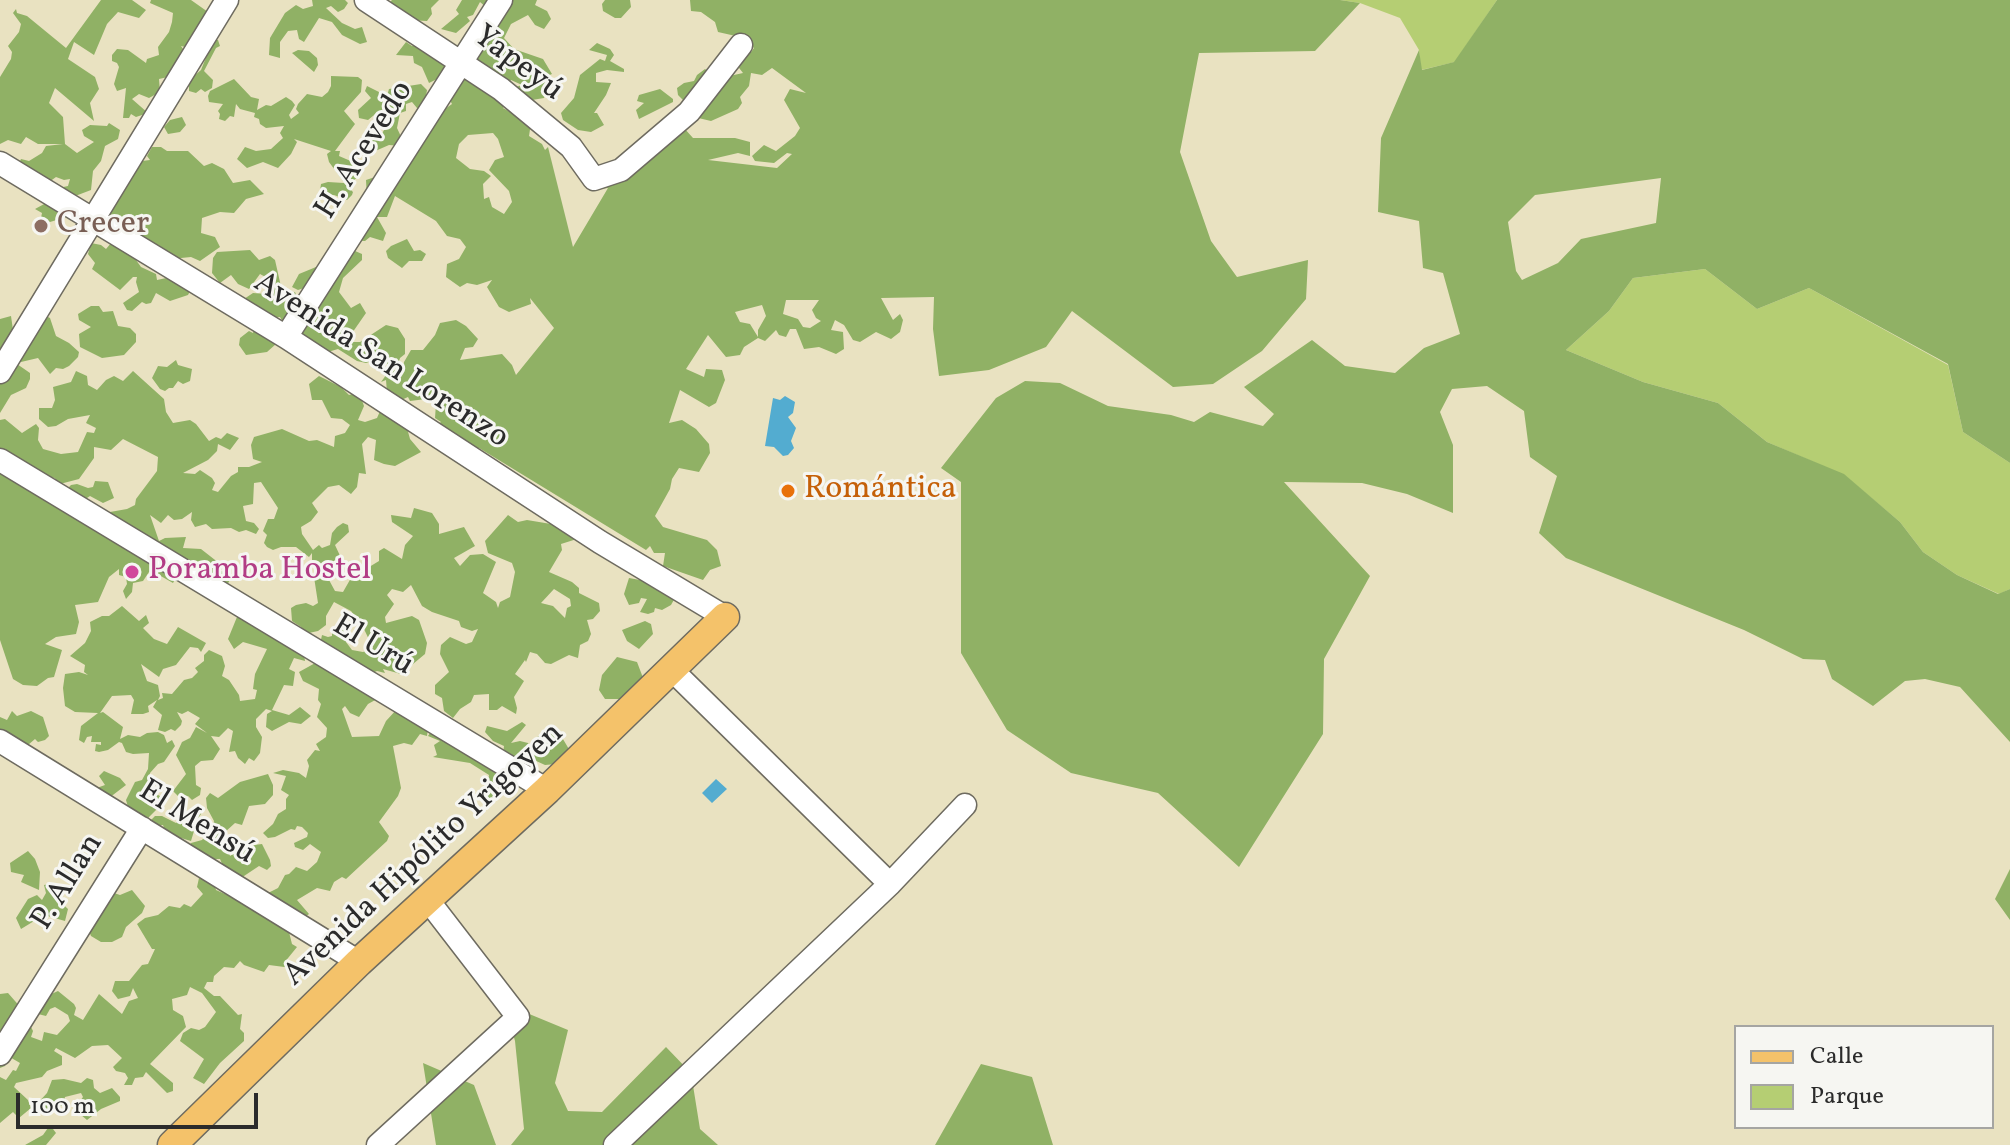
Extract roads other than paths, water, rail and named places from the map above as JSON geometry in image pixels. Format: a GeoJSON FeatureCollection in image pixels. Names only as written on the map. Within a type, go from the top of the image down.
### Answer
{"type":"FeatureCollection","features":[{"type":"Feature","properties":{"kind":"main road","name":"Avenida Hipólito Yrigoyen"},"geometry":{"type":"LineString","coordinates":[[172,1145],[359,962],[547,790],[725,617]]}},
{"type":"Feature","properties":{"kind":"street"},"geometry":{"type":"LineString","coordinates":[[0,372],[227,0]]}},
{"type":"Feature","properties":{"kind":"street","name":"Yapeyú"},"geometry":{"type":"LineString","coordinates":[[366,0],[501,89],[571,147],[594,179],[621,170],[689,112],[741,45]]}},
{"type":"Feature","properties":{"kind":"street","name":"H. Acevedo"},"geometry":{"type":"LineString","coordinates":[[286,337],[501,0]]}},
{"type":"Feature","properties":{"kind":"street","name":"Avenida San Lorenzo"},"geometry":{"type":"LineString","coordinates":[[0,163],[286,337],[600,542],[725,617]]}},
{"type":"Feature","properties":{"kind":"street","name":"El Urú"},"geometry":{"type":"LineString","coordinates":[[0,460],[547,790]]}},
{"type":"Feature","properties":{"kind":"street"},"geometry":{"type":"LineString","coordinates":[[671,669],[890,884]]}},
{"type":"Feature","properties":{"kind":"street","name":"El Mensú"},"geometry":{"type":"LineString","coordinates":[[0,741],[359,962]]}},
{"type":"Feature","properties":{"kind":"street"},"geometry":{"type":"LineString","coordinates":[[615,1145],[890,884],[965,805]]}},
{"type":"Feature","properties":{"kind":"street","name":"P. Allan"},"geometry":{"type":"LineString","coordinates":[[0,1054],[142,828]]}},
{"type":"Feature","properties":{"kind":"street"},"geometry":{"type":"LineString","coordinates":[[391,1141],[518,1017],[427,899]]}},
{"type":"Feature","properties":{"kind":"water"},"geometry":{"type":"Polygon","coordinates":[[[785,396],[795,402],[793,413],[788,417],[796,428],[791,441],[794,448],[783,456],[774,447],[765,446],[773,398],[780,400],[785,396]]]}},
{"type":"Feature","properties":{"kind":"water"},"geometry":{"type":"Polygon","coordinates":[[[716,779],[727,789],[712,803],[702,793],[716,779]]]}},
{"type":"Feature","properties":{"kind":"place","name":"Crecer"},"geometry":{"type":"Point","coordinates":[41,226]}},
{"type":"Feature","properties":{"kind":"place","name":"Romántica"},"geometry":{"type":"Point","coordinates":[788,491]}},
{"type":"Feature","properties":{"kind":"place","name":"Poramba Hostel"},"geometry":{"type":"Point","coordinates":[132,572]}}]}
